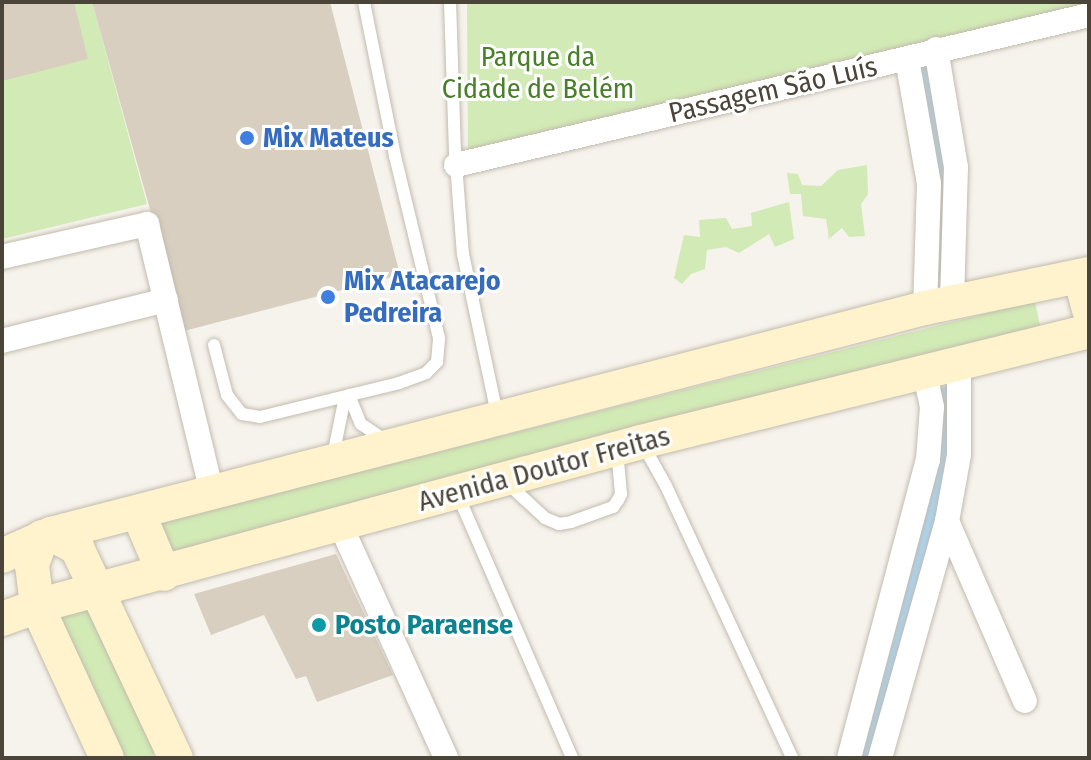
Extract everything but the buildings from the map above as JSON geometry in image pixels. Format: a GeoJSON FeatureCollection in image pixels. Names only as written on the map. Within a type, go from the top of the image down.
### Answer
{"type":"FeatureCollection","features":[{"type":"Feature","properties":{"kind":"main road","name":"Avenida Doutor Freitas"},"geometry":{"type":"LineString","coordinates":[[2,556],[47,536],[938,306],[1085,275],[1089,310]]}},
{"type":"Feature","properties":{"kind":"main road","name":"Avenida Doutor Freitas"},"geometry":{"type":"LineString","coordinates":[[2,619],[37,606],[164,574],[629,445],[1089,331]]}},
{"type":"Feature","properties":{"kind":"main road"},"geometry":{"type":"LineString","coordinates":[[138,512],[164,574]]}},
{"type":"Feature","properties":{"kind":"main road"},"geometry":{"type":"LineString","coordinates":[[107,758],[37,606],[32,565],[47,536],[77,548],[169,751]]}},
{"type":"Feature","properties":{"kind":"street","name":"Passagem São Luís"},"geometry":{"type":"LineString","coordinates":[[456,165],[1089,15]]}},
{"type":"Feature","properties":{"kind":"street"},"geometry":{"type":"LineString","coordinates":[[936,49],[956,167],[938,306]]}},
{"type":"Feature","properties":{"kind":"street"},"geometry":{"type":"LineString","coordinates":[[907,59],[929,184],[938,306]]}},
{"type":"Feature","properties":{"kind":"street"},"geometry":{"type":"LineString","coordinates":[[2,257],[147,224],[212,493]]}},
{"type":"Feature","properties":{"kind":"street"},"geometry":{"type":"LineString","coordinates":[[2,341],[166,300]]}},
{"type":"Feature","properties":{"kind":"street"},"geometry":{"type":"LineString","coordinates":[[880,758],[947,521],[959,455],[959,365]]}},
{"type":"Feature","properties":{"kind":"street"},"geometry":{"type":"LineString","coordinates":[[849,758],[928,460],[932,407],[925,373]]}},
{"type":"Feature","properties":{"kind":"street"},"geometry":{"type":"LineString","coordinates":[[947,521],[1025,701]]}},
{"type":"Feature","properties":{"kind":"street"},"geometry":{"type":"LineString","coordinates":[[340,524],[446,758]]}},
{"type":"Feature","properties":{"kind":"lane"},"geometry":{"type":"LineString","coordinates":[[214,345],[227,395],[242,414],[260,417],[426,373],[437,362],[439,338],[395,156],[364,2]]}},
{"type":"Feature","properties":{"kind":"lane"},"geometry":{"type":"LineString","coordinates":[[443,2],[452,32]]}},
{"type":"Feature","properties":{"kind":"lane"},"geometry":{"type":"LineString","coordinates":[[450,2],[456,165],[463,254],[499,421]]}},
{"type":"Feature","properties":{"kind":"lane"},"geometry":{"type":"LineString","coordinates":[[347,396],[361,424],[376,436],[399,446]]}},
{"type":"Feature","properties":{"kind":"lane"},"geometry":{"type":"LineString","coordinates":[[328,464],[341,428],[347,396]]}},
{"type":"Feature","properties":{"kind":"lane"},"geometry":{"type":"LineString","coordinates":[[503,479],[545,518],[559,524],[571,522],[613,507],[621,494],[629,445]]}},
{"type":"Feature","properties":{"kind":"lane"},"geometry":{"type":"LineString","coordinates":[[629,445],[666,486],[792,758]]}},
{"type":"Feature","properties":{"kind":"lane"},"geometry":{"type":"LineString","coordinates":[[457,492],[572,758]]}},
{"type":"Feature","properties":{"kind":"green space"},"geometry":{"type":"Polygon","coordinates":[[[2,2],[92,2],[147,204],[2,239],[2,2]]]}},
{"type":"Feature","properties":{"kind":"green space","name":"Parque da Cidade de Belém"},"geometry":{"type":"Polygon","coordinates":[[[467,2],[1089,2],[1089,8],[468,162],[467,2]]]}},
{"type":"Feature","properties":{"kind":"green space"},"geometry":{"type":"Polygon","coordinates":[[[867,165],[868,194],[861,204],[865,236],[849,237],[842,228],[829,239],[826,219],[803,216],[801,194],[790,194],[787,173],[798,174],[802,185],[821,186],[838,170],[867,165]]]}},
{"type":"Feature","properties":{"kind":"green space"},"geometry":{"type":"Polygon","coordinates":[[[789,202],[794,239],[775,247],[769,234],[739,253],[726,247],[707,250],[705,269],[691,274],[682,284],[674,278],[684,235],[700,237],[699,220],[726,218],[732,229],[752,226],[751,213],[789,202]]]}},
{"type":"Feature","properties":{"kind":"green space"},"geometry":{"type":"Polygon","coordinates":[[[1035,301],[1040,326],[167,566],[153,524],[1035,301]]]}},
{"type":"Feature","properties":{"kind":"green space"},"geometry":{"type":"Polygon","coordinates":[[[91,606],[155,749],[152,758],[116,758],[59,614],[91,606]]]}},
{"type":"Feature","properties":{"kind":"water"},"geometry":{"type":"Polygon","coordinates":[[[925,60],[947,163],[945,278],[934,278],[913,64],[925,60]]]}},
{"type":"Feature","properties":{"kind":"water"},"geometry":{"type":"Polygon","coordinates":[[[953,384],[946,482],[871,758],[856,758],[938,389],[953,384]]]}},
{"type":"Feature","properties":{"kind":"place","name":"Mix Mateus"},"geometry":{"type":"Point","coordinates":[247,138]}},
{"type":"Feature","properties":{"kind":"place","name":"Mix Atacarejo Pedreira"},"geometry":{"type":"Point","coordinates":[328,297]}},
{"type":"Feature","properties":{"kind":"place","name":"Posto Paraense"},"geometry":{"type":"Point","coordinates":[319,625]}}]}
